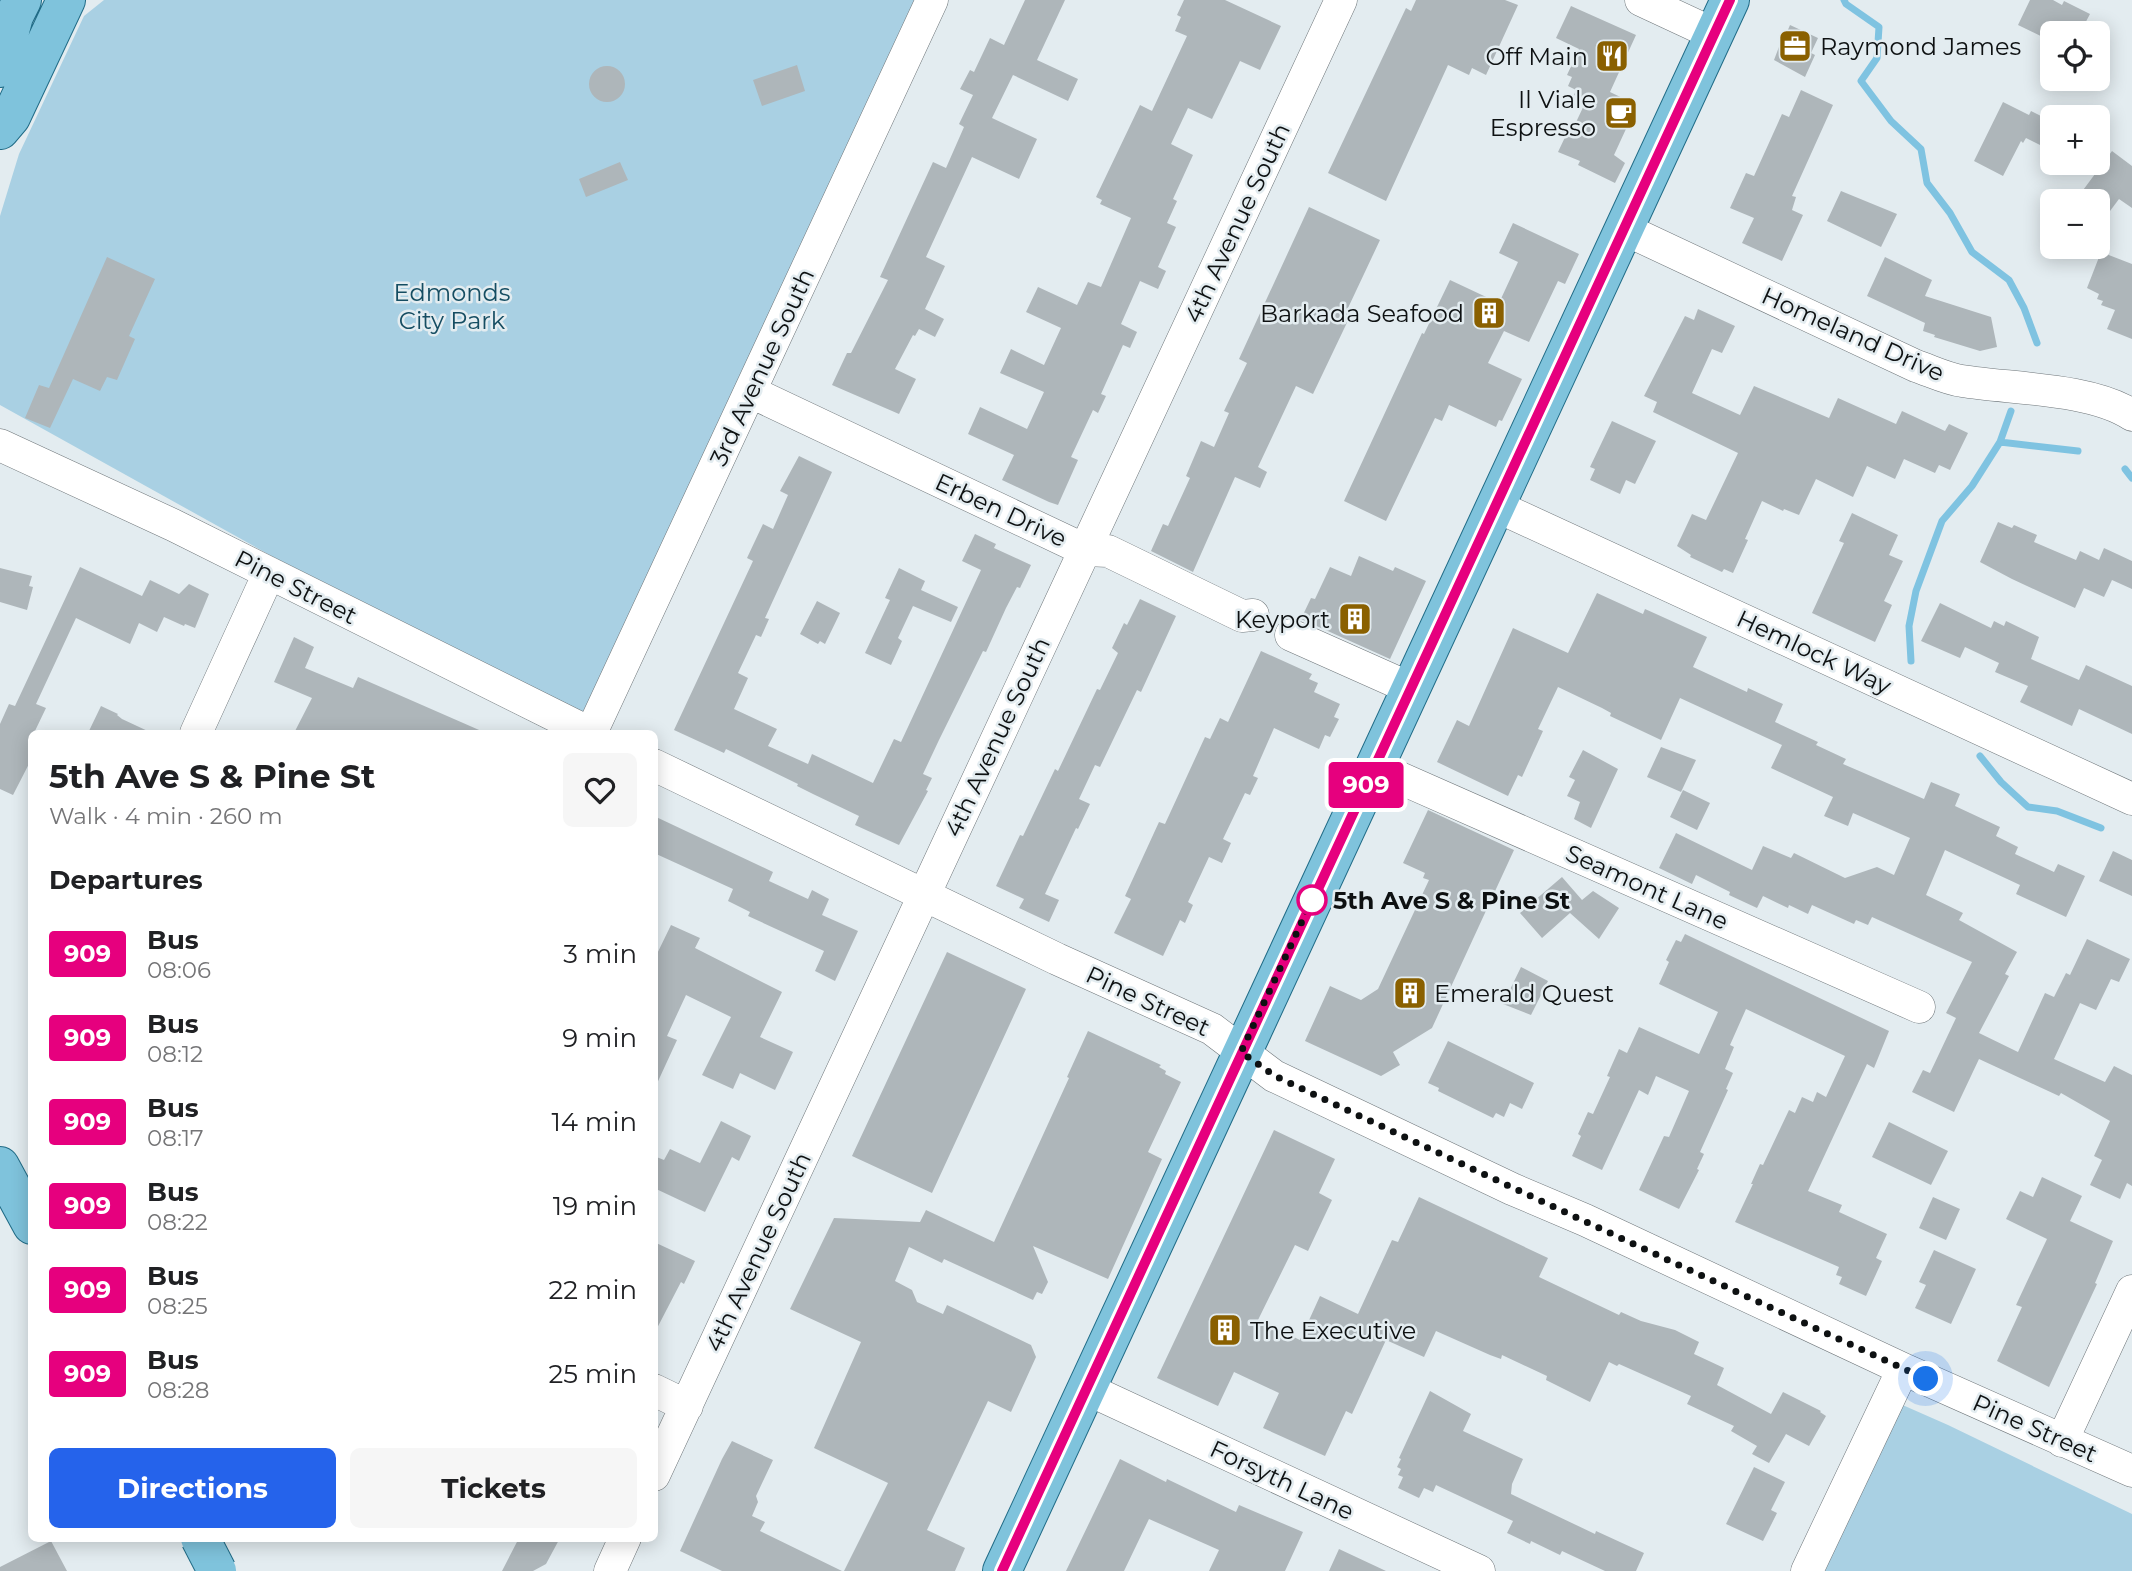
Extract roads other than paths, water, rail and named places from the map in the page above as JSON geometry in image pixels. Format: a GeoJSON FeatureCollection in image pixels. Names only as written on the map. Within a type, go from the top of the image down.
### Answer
{"type":"FeatureCollection","features":[{"type":"Feature","properties":{"kind":"main road"},"geometry":{"type":"LineString","coordinates":[[0,68],[14,16],[22,0]]}},
{"type":"Feature","properties":{"kind":"main road"},"geometry":{"type":"LineString","coordinates":[[0,78],[37,30],[52,0]]}},
{"type":"Feature","properties":{"kind":"main road"},"geometry":{"type":"LineString","coordinates":[[0,130],[10,117],[66,0]]}},
{"type":"Feature","properties":{"kind":"main road"},"geometry":{"type":"LineString","coordinates":[[1002,1571],[1730,0]]}},
{"type":"Feature","properties":{"kind":"main road"},"geometry":{"type":"LineString","coordinates":[[0,1166],[28,1218]]}},
{"type":"Feature","properties":{"kind":"main road"},"geometry":{"type":"LineString","coordinates":[[202,1542],[217,1571]]}},
{"type":"Feature","properties":{"kind":"street","name":"3rd Avenue South"},"geometry":{"type":"LineString","coordinates":[[591,730],[751,393],[932,0]]}},
{"type":"Feature","properties":{"kind":"street","name":"4th Avenue South"},"geometry":{"type":"LineString","coordinates":[[658,1467],[1341,0]]}},
{"type":"Feature","properties":{"kind":"street"},"geometry":{"type":"LineString","coordinates":[[1641,0],[1714,34]]}},
{"type":"Feature","properties":{"kind":"street","name":"Homeland Drive"},"geometry":{"type":"LineString","coordinates":[[1624,229],[1916,366],[1959,381],[2085,397],[2121,408],[2132,415]]}},
{"type":"Feature","properties":{"kind":"street","name":"Erben Drive"},"geometry":{"type":"LineString","coordinates":[[751,393],[1085,550],[1108,551],[1242,616],[1253,615]]}},
{"type":"Feature","properties":{"kind":"street","name":"Pine Street"},"geometry":{"type":"LineString","coordinates":[[0,445],[173,526],[584,730]]}},
{"type":"Feature","properties":{"kind":"street","name":"Hemlock Way"},"geometry":{"type":"LineString","coordinates":[[1496,506],[2132,799]]}},
{"type":"Feature","properties":{"kind":"street"},"geometry":{"type":"LineString","coordinates":[[196,730],[269,573]]}},
{"type":"Feature","properties":{"kind":"street"},"geometry":{"type":"LineString","coordinates":[[1291,635],[1410,688]]}},
{"type":"Feature","properties":{"kind":"street","name":"Pine Street"},"geometry":{"type":"LineString","coordinates":[[658,767],[1212,1029],[1275,1076],[1512,1189],[2132,1471]]}},
{"type":"Feature","properties":{"kind":"street","name":"Seamont Lane"},"geometry":{"type":"LineString","coordinates":[[1375,767],[1919,1007]]}},
{"type":"Feature","properties":{"kind":"street"},"geometry":{"type":"LineString","coordinates":[[2062,1441],[2132,1291]]}},
{"type":"Feature","properties":{"kind":"street"},"geometry":{"type":"LineString","coordinates":[[1807,1571],[1903,1369]]}},
{"type":"Feature","properties":{"kind":"street","name":"Forsyth Lane"},"geometry":{"type":"LineString","coordinates":[[1087,1389],[1479,1571]]}},
{"type":"Feature","properties":{"kind":"street"},"geometry":{"type":"LineString","coordinates":[[658,1392],[687,1406]]}},
{"type":"Feature","properties":{"kind":"street"},"geometry":{"type":"LineString","coordinates":[[205,1571],[218,1542]]}},
{"type":"Feature","properties":{"kind":"street"},"geometry":{"type":"LineString","coordinates":[[610,1571],[623,1542]]}},
{"type":"Feature","properties":{"kind":"waterway"},"geometry":{"type":"LineString","coordinates":[[1844,0],[1879,27],[1877,58],[1861,81],[1891,121],[1921,149],[1927,183],[1950,213],[1972,252],[2009,280],[2024,308],[2037,343]]}},
{"type":"Feature","properties":{"kind":"waterway"},"geometry":{"type":"LineString","coordinates":[[1911,661],[1909,626],[1916,591],[1942,521],[1972,486],[2000,442],[2011,411]]}},
{"type":"Feature","properties":{"kind":"waterway"},"geometry":{"type":"LineString","coordinates":[[2000,442],[2078,451]]}},
{"type":"Feature","properties":{"kind":"waterway"},"geometry":{"type":"LineString","coordinates":[[2125,469],[2132,478]]}},
{"type":"Feature","properties":{"kind":"waterway"},"geometry":{"type":"LineString","coordinates":[[1980,756],[2001,782],[2028,807],[2057,811],[2101,828]]}},
{"type":"Feature","properties":{"kind":"place","name":"Raymond James"},"geometry":{"type":"Point","coordinates":[1795,46]}},
{"type":"Feature","properties":{"kind":"place","name":"Off Main"},"geometry":{"type":"Point","coordinates":[1612,56]}},
{"type":"Feature","properties":{"kind":"place","name":"Il Viale Espresso"},"geometry":{"type":"Point","coordinates":[1621,113]}},
{"type":"Feature","properties":{"kind":"place","name":"Barkada Seafood"},"geometry":{"type":"Point","coordinates":[1489,313]}},
{"type":"Feature","properties":{"kind":"place","name":"Keyport"},"geometry":{"type":"Point","coordinates":[1355,619]}},
{"type":"Feature","properties":{"kind":"place","name":"5th Ave S & Pine St"},"geometry":{"type":"Point","coordinates":[1312,900]}},
{"type":"Feature","properties":{"kind":"place","name":"Emerald Quest"},"geometry":{"type":"Point","coordinates":[1410,993]}},
{"type":"Feature","properties":{"kind":"place","name":"The Executive"},"geometry":{"type":"Point","coordinates":[1225,1330]}},
{"type":"Feature","properties":{"kind":"park label","name":"Edmonds City Park"},"geometry":{"type":"Point","coordinates":[452,306]}}]}
